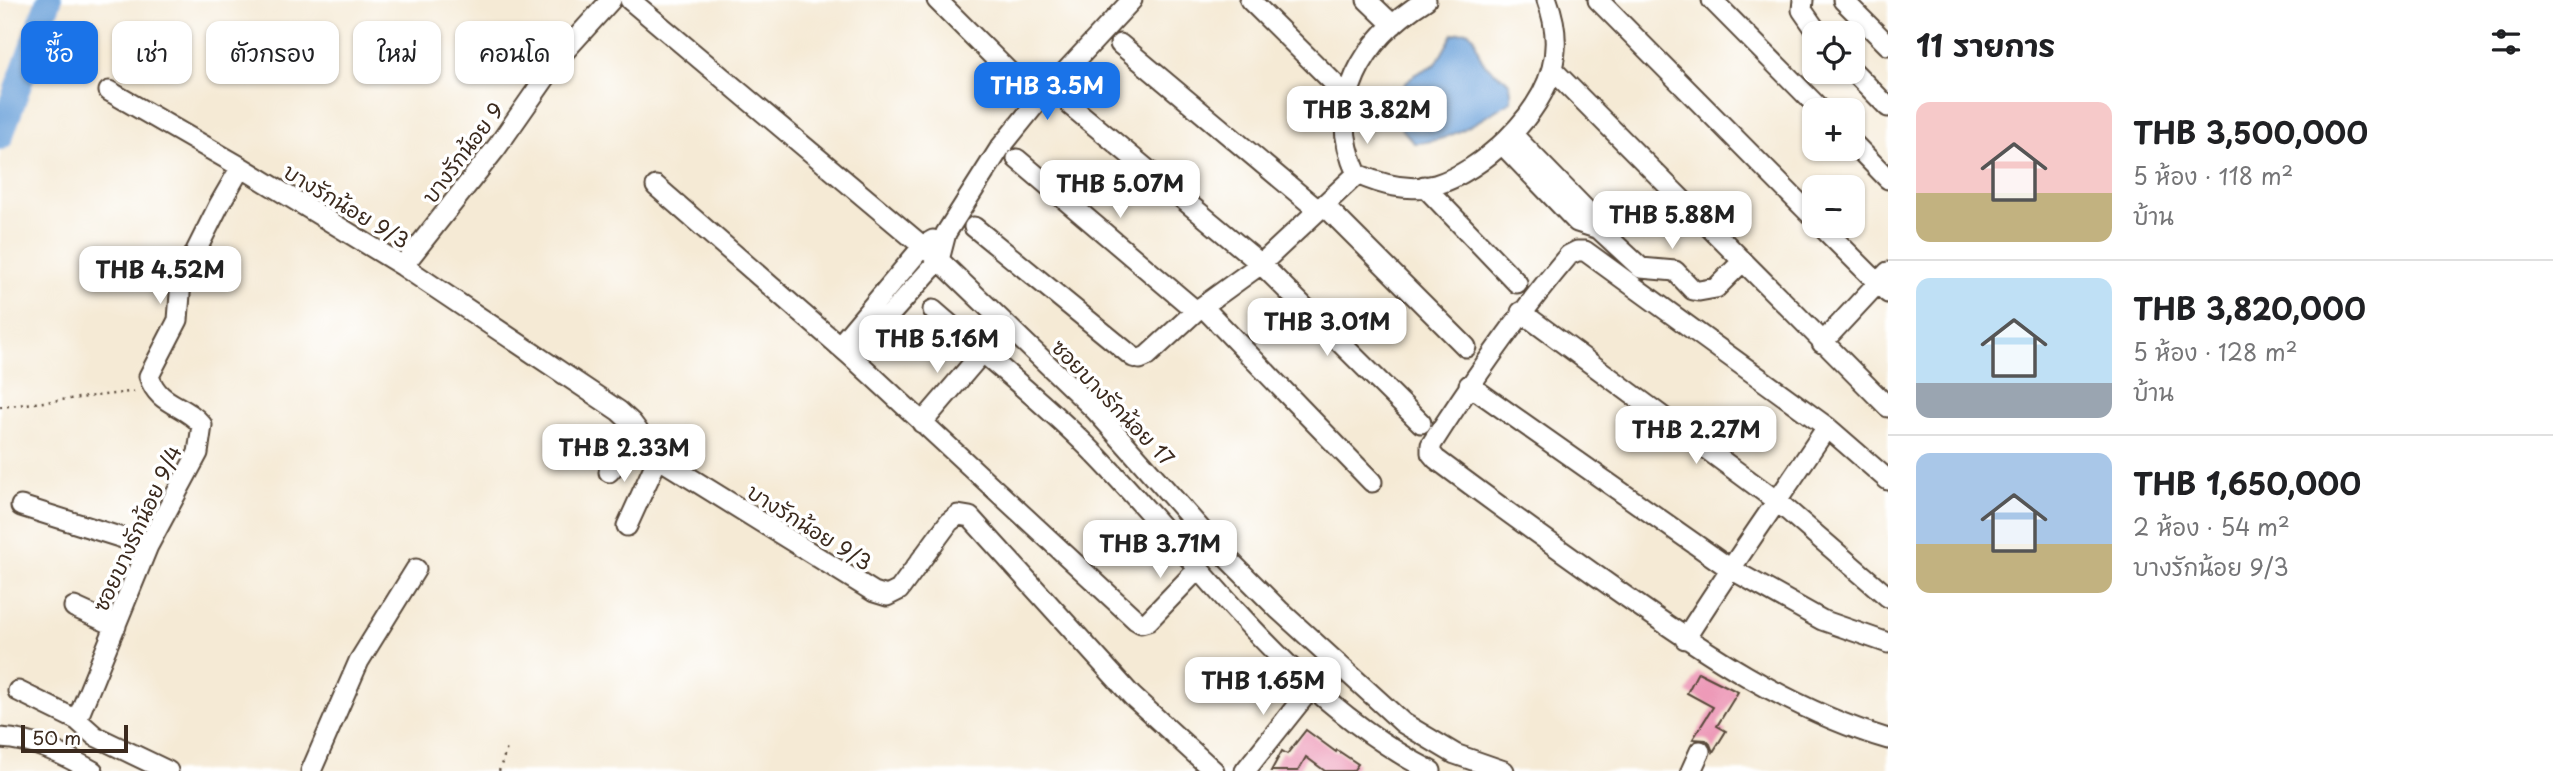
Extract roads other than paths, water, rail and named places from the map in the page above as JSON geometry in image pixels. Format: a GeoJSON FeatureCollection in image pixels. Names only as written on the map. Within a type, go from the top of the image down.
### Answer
{"type":"FeatureCollection","features":[{"type":"Feature","properties":{"kind":"street","name":"บางรักน้อย 9"},"geometry":{"type":"LineString","coordinates":[[403,266],[497,147],[562,54],[611,0]]}},
{"type":"Feature","properties":{"kind":"street","name":"ซอยบางรักน้อย 17"},"geometry":{"type":"LineString","coordinates":[[629,0],[939,260],[1096,411],[1221,552],[1279,610],[1403,723],[1455,754],[1504,771]]}},
{"type":"Feature","properties":{"kind":"street"},"geometry":{"type":"LineString","coordinates":[[937,0],[1038,101]]}},
{"type":"Feature","properties":{"kind":"street"},"geometry":{"type":"LineString","coordinates":[[845,351],[939,260],[946,233],[1000,148],[1038,101],[1132,0]]}},
{"type":"Feature","properties":{"kind":"street"},"geometry":{"type":"LineString","coordinates":[[1250,0],[1347,96]]}},
{"type":"Feature","properties":{"kind":"street"},"geometry":{"type":"LineString","coordinates":[[1367,0],[1393,25]]}},
{"type":"Feature","properties":{"kind":"street"},"geometry":{"type":"LineString","coordinates":[[1426,0],[1408,11],[1368,54],[1353,78],[1347,96],[1344,133],[1348,154],[1357,174],[1379,184],[1401,188],[1424,186],[1456,176],[1507,139],[1537,100],[1552,69],[1555,36],[1547,0]]}},
{"type":"Feature","properties":{"kind":"street"},"geometry":{"type":"LineString","coordinates":[[1598,0],[1802,206]]}},
{"type":"Feature","properties":{"kind":"street"},"geometry":{"type":"LineString","coordinates":[[1712,0],[1809,98]]}},
{"type":"Feature","properties":{"kind":"street"},"geometry":{"type":"LineString","coordinates":[[1803,0],[1802,10],[1810,21]]}},
{"type":"Feature","properties":{"kind":"street"},"geometry":{"type":"LineString","coordinates":[[1843,0],[1888,45]]}},
{"type":"Feature","properties":{"kind":"street"},"geometry":{"type":"LineString","coordinates":[[1120,44],[1321,208],[1466,347]]}},
{"type":"Feature","properties":{"kind":"street"},"geometry":{"type":"LineString","coordinates":[[1552,69],[1888,408]]}},
{"type":"Feature","properties":{"kind":"street"},"geometry":{"type":"LineString","coordinates":[[1865,83],[1888,107]]}},
{"type":"Feature","properties":{"kind":"street","name":"บางรักน้อย 9/3"},"geometry":{"type":"LineString","coordinates":[[109,91],[241,167],[403,266],[619,411],[632,423],[658,458],[874,592],[887,596],[899,590],[949,522],[958,515],[970,517],[1132,696],[1214,771]]}},
{"type":"Feature","properties":{"kind":"street"},"geometry":{"type":"LineString","coordinates":[[1071,106],[1261,264],[1421,423]]}},
{"type":"Feature","properties":{"kind":"street"},"geometry":{"type":"LineString","coordinates":[[1507,139],[1588,212],[1599,229],[1641,268],[1675,271],[1693,290],[1699,291],[1716,288],[1743,261]]}},
{"type":"Feature","properties":{"kind":"street"},"geometry":{"type":"LineString","coordinates":[[1865,156],[1888,179]]}},
{"type":"Feature","properties":{"kind":"street"},"geometry":{"type":"LineString","coordinates":[[1017,159],[1199,309],[1372,482]]}},
{"type":"Feature","properties":{"kind":"street","name":"ซอยบางรักน้อย 9/4"},"geometry":{"type":"LineString","coordinates":[[77,720],[148,546],[200,446],[202,425],[194,415],[163,399],[153,389],[149,376],[178,320],[180,281],[241,167]]}},
{"type":"Feature","properties":{"kind":"street"},"geometry":{"type":"LineString","coordinates":[[974,227],[1133,357],[1140,359],[1199,309],[1261,264],[1357,174]]}},
{"type":"Feature","properties":{"kind":"street"},"geometry":{"type":"LineString","coordinates":[[656,186],[845,351],[1142,623],[1199,568]]}},
{"type":"Feature","properties":{"kind":"street"},"geometry":{"type":"LineString","coordinates":[[1424,186],[1517,283]]}},
{"type":"Feature","properties":{"kind":"street"},"geometry":{"type":"LineString","coordinates":[[845,351],[923,246],[946,233]]}},
{"type":"Feature","properties":{"kind":"street"},"geometry":{"type":"LineString","coordinates":[[1822,342],[1885,283],[1834,238]]}},
{"type":"Feature","properties":{"kind":"street"},"geometry":{"type":"LineString","coordinates":[[1887,735],[1799,706],[1756,684],[1685,639],[1431,453],[1431,445],[1469,385],[1521,312],[1569,256],[1577,251],[1585,251],[1827,427],[1888,480]]}},
{"type":"Feature","properties":{"kind":"street"},"geometry":{"type":"LineString","coordinates":[[933,310],[1081,440],[1311,688],[1381,742],[1431,771]]}},
{"type":"Feature","properties":{"kind":"street"},"geometry":{"type":"LineString","coordinates":[[1521,312],[1778,502],[1888,597]]}},
{"type":"Feature","properties":{"kind":"street"},"geometry":{"type":"LineString","coordinates":[[922,423],[982,353]]}},
{"type":"Feature","properties":{"kind":"street"},"geometry":{"type":"LineString","coordinates":[[1469,385],[1729,568],[1822,620],[1888,643]]}},
{"type":"Feature","properties":{"kind":"street"},"geometry":{"type":"LineString","coordinates":[[1685,639],[1729,568],[1778,502],[1827,427]]}},
{"type":"Feature","properties":{"kind":"street"},"geometry":{"type":"LineString","coordinates":[[609,472],[640,437]]}},
{"type":"Feature","properties":{"kind":"street"},"geometry":{"type":"LineString","coordinates":[[627,526],[658,458]]}},
{"type":"Feature","properties":{"kind":"street"},"geometry":{"type":"LineString","coordinates":[[21,506],[148,546]]}},
{"type":"Feature","properties":{"kind":"street"},"geometry":{"type":"LineString","coordinates":[[311,771],[359,660],[416,569]]}},
{"type":"Feature","properties":{"kind":"street"},"geometry":{"type":"LineString","coordinates":[[74,607],[116,626]]}},
{"type":"Feature","properties":{"kind":"street"},"geometry":{"type":"LineString","coordinates":[[1245,771],[1311,688]]}},
{"type":"Feature","properties":{"kind":"street"},"geometry":{"type":"LineString","coordinates":[[18,691],[77,720],[95,736],[168,771]]}},
{"type":"Feature","properties":{"kind":"street"},"geometry":{"type":"LineString","coordinates":[[0,738],[21,739],[52,748],[93,771]]}},
{"type":"Feature","properties":{"kind":"street"},"geometry":{"type":"LineString","coordinates":[[1691,771],[1700,751]]}},
{"type":"Feature","properties":{"kind":"water"},"geometry":{"type":"Polygon","coordinates":[[[1467,31],[1474,36],[1485,64],[1509,83],[1511,101],[1453,134],[1414,143],[1402,129],[1399,100],[1404,85],[1415,74],[1436,64],[1453,34],[1467,31]]]}},
{"type":"Feature","properties":{"kind":"waterway"},"geometry":{"type":"LineString","coordinates":[[0,137],[49,0]]}}]}
